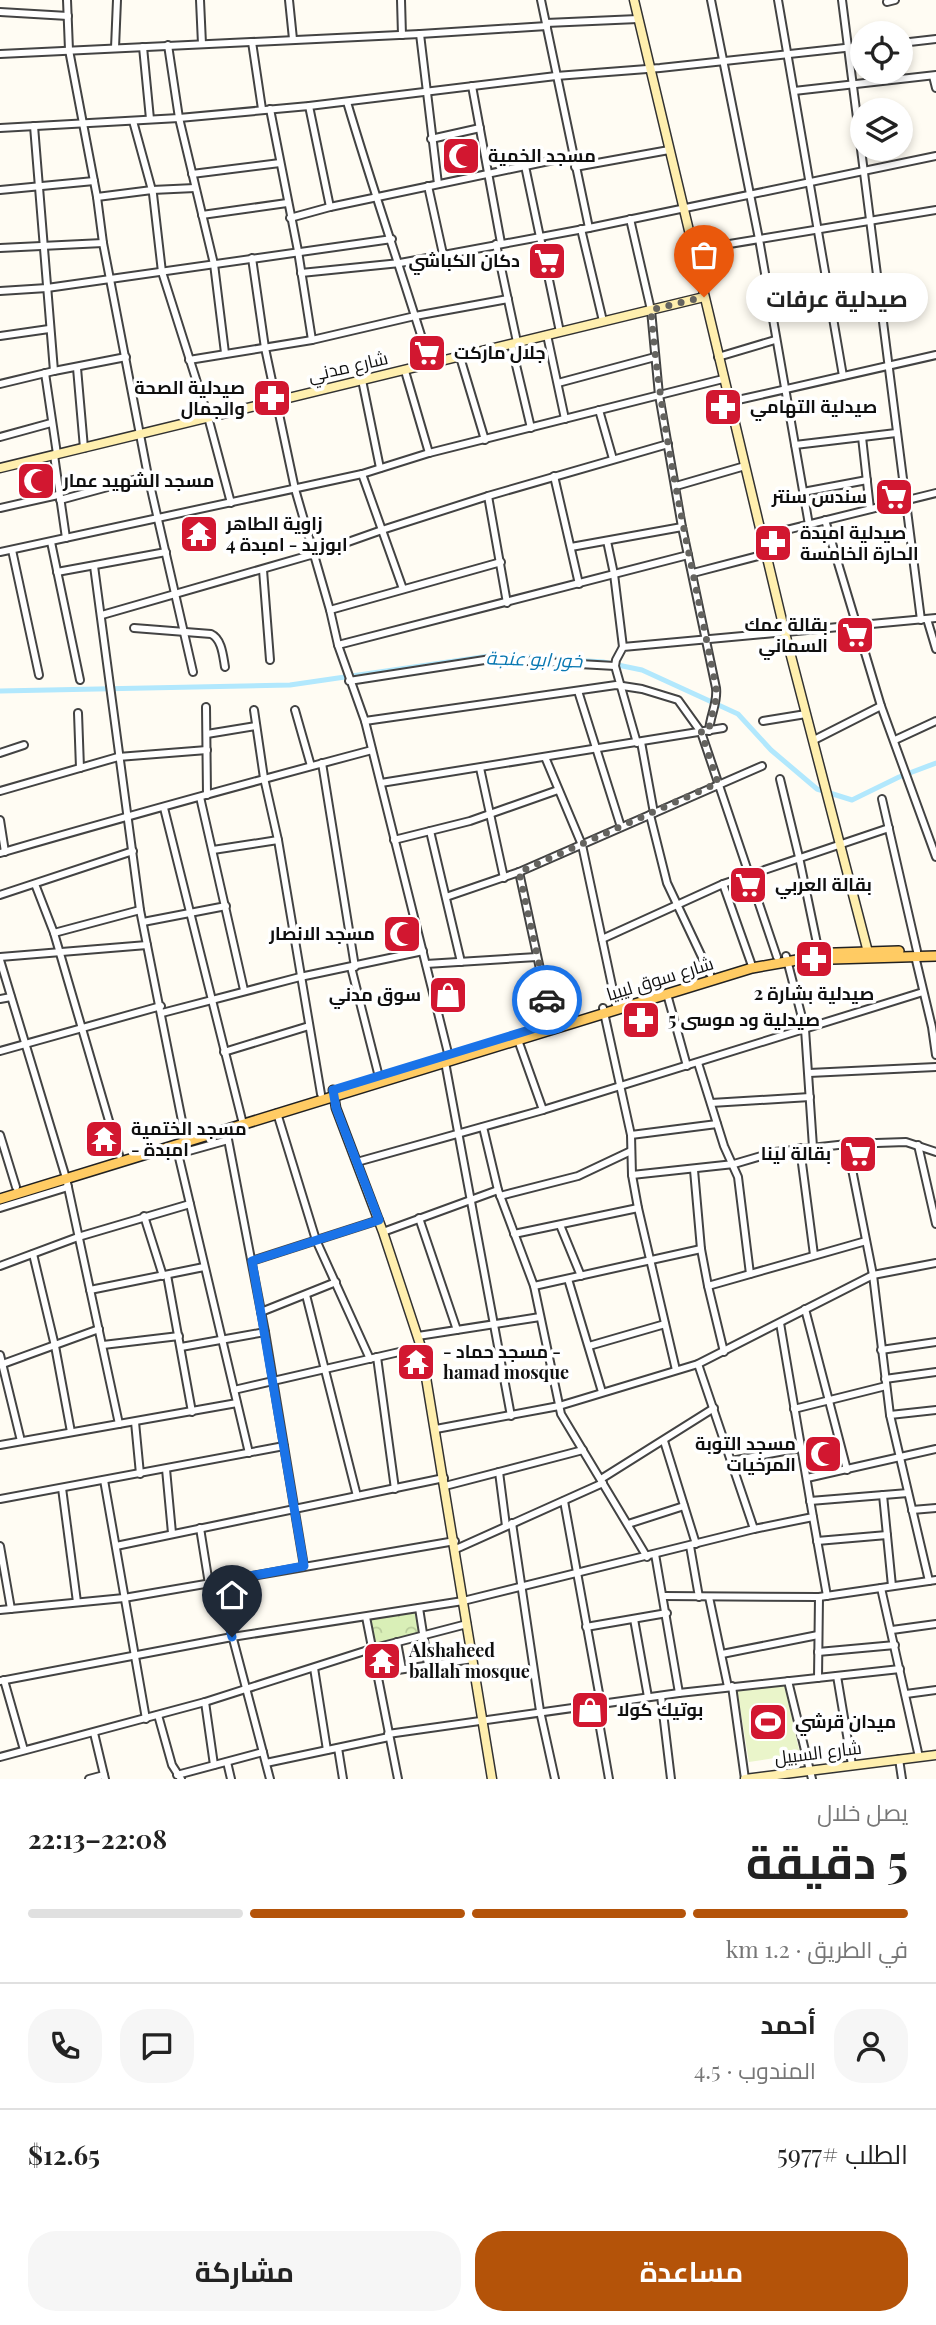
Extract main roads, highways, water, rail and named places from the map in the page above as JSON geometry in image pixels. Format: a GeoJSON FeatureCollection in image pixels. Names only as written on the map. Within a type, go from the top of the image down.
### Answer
{"type":"FeatureCollection","features":[{"type":"Feature","properties":{"kind":"main road","name":"شارع سوق ليبيا"},"geometry":{"type":"LineString","coordinates":[[617,1006],[783,958],[936,950]]}},
{"type":"Feature","properties":{"kind":"main road","name":"شارع سوق ليبيا"},"geometry":{"type":"LineString","coordinates":[[0,1192],[66,1179],[119,1156],[243,1121],[321,1094],[333,1093],[448,1059],[751,962],[819,953],[868,955]]}},
{"type":"Feature","properties":{"kind":"main road","name":"شارع سوق ليبيا"},"geometry":{"type":"LineString","coordinates":[[916,953],[936,956]]}},
{"type":"Feature","properties":{"kind":"main road","name":"شارع سوق ليبيا"},"geometry":{"type":"LineString","coordinates":[[0,1199],[177,1149],[186,1138],[277,1113],[379,1077],[518,1040],[552,1026]]}},
{"type":"Feature","properties":{"kind":"waterway","name":"خور ابو عنجة"},"geometry":{"type":"LineString","coordinates":[[0,691],[290,685],[496,655],[603,662],[642,670],[738,714],[771,750],[817,789],[852,800],[899,777],[936,763]]}},
{"type":"Feature","properties":{"kind":"place","name":"مسجد الخمية"},"geometry":{"type":"Point","coordinates":[461,156]}},
{"type":"Feature","properties":{"kind":"place","name":"دكان الكباشي"},"geometry":{"type":"Point","coordinates":[547,261]}},
{"type":"Feature","properties":{"kind":"place","name":"صيدلية عرفات"},"geometry":{"type":"Point","coordinates":[704,297]}},
{"type":"Feature","properties":{"kind":"place","name":"جلال ماركت"},"geometry":{"type":"Point","coordinates":[427,353]}},
{"type":"Feature","properties":{"kind":"place","name":"صيدلية الصحة والجمال"},"geometry":{"type":"Point","coordinates":[272,398]}},
{"type":"Feature","properties":{"kind":"place","name":"صيدلية التهامي"},"geometry":{"type":"Point","coordinates":[723,407]}},
{"type":"Feature","properties":{"kind":"place","name":"مسجد الشهيد عمار"},"geometry":{"type":"Point","coordinates":[36,481]}},
{"type":"Feature","properties":{"kind":"place","name":"سندس سنتر"},"geometry":{"type":"Point","coordinates":[894,497]}},
{"type":"Feature","properties":{"kind":"place","name":"زاوية الطاهر ابوزيد - امبدة 4"},"geometry":{"type":"Point","coordinates":[199,534]}},
{"type":"Feature","properties":{"kind":"place","name":"صيدلية امبدة الحارة الخامسة"},"geometry":{"type":"Point","coordinates":[773,543]}},
{"type":"Feature","properties":{"kind":"place","name":"بقالة عمك السماني"},"geometry":{"type":"Point","coordinates":[855,635]}},
{"type":"Feature","properties":{"kind":"place","name":"بقالة العربي"},"geometry":{"type":"Point","coordinates":[748,885]}},
{"type":"Feature","properties":{"kind":"place","name":"مسجد الانصار"},"geometry":{"type":"Point","coordinates":[402,934]}},
{"type":"Feature","properties":{"kind":"place","name":"صيدلية بشارة 2"},"geometry":{"type":"Point","coordinates":[814,959]}},
{"type":"Feature","properties":{"kind":"place","name":"سوق مدني"},"geometry":{"type":"Point","coordinates":[448,995]}},
{"type":"Feature","properties":{"kind":"place","name":"صيدلية ود موسى 5"},"geometry":{"type":"Point","coordinates":[641,1020]}},
{"type":"Feature","properties":{"kind":"place","name":"مسجد الختمية - امبدة"},"geometry":{"type":"Point","coordinates":[104,1139]}},
{"type":"Feature","properties":{"kind":"place","name":"بقالة لينا"},"geometry":{"type":"Point","coordinates":[858,1154]}},
{"type":"Feature","properties":{"kind":"place","name":"- مسجد حماد - hamad mosque"},"geometry":{"type":"Point","coordinates":[416,1362]}},
{"type":"Feature","properties":{"kind":"place","name":"مسجد التوبة المرخيات"},"geometry":{"type":"Point","coordinates":[823,1454]}},
{"type":"Feature","properties":{"kind":"place","name":"Alshaheed ballah mosque"},"geometry":{"type":"Point","coordinates":[382,1661]}},
{"type":"Feature","properties":{"kind":"place","name":"بوتيك كولا"},"geometry":{"type":"Point","coordinates":[590,1710]}},
{"type":"Feature","properties":{"kind":"place","name":"ميدان قرشي"},"geometry":{"type":"Point","coordinates":[768,1722]}}]}
